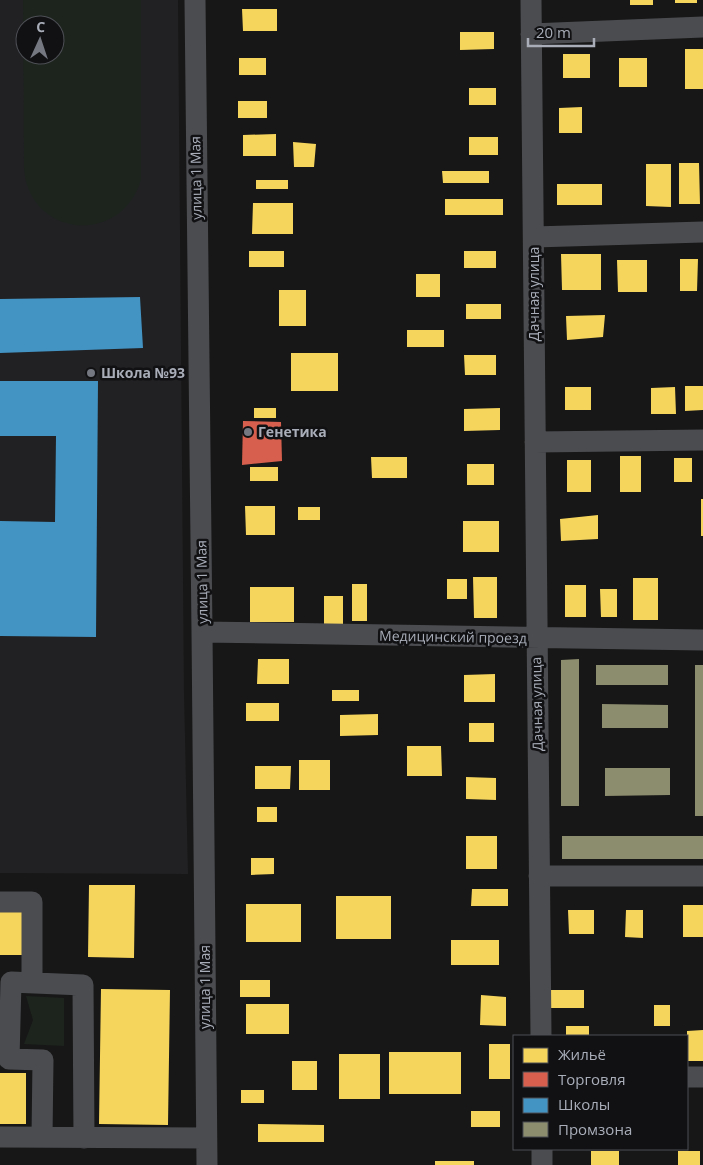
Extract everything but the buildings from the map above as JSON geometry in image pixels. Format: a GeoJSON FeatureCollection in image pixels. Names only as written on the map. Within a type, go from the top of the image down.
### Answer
{"type":"FeatureCollection","features":[{"type":"Feature","properties":{"kind":"street","name":"улица 1 Мая"},"geometry":{"type":"LineString","coordinates":[[195,0],[207,1165]]}},
{"type":"Feature","properties":{"kind":"street","name":"Дачная улица"},"geometry":{"type":"LineString","coordinates":[[530,0],[541,1035]]}},
{"type":"Feature","properties":{"kind":"street"},"geometry":{"type":"LineString","coordinates":[[531,34],[703,26]]}},
{"type":"Feature","properties":{"kind":"street","name":"Дачная улица"},"geometry":{"type":"LineString","coordinates":[[534,237],[703,232]]}},
{"type":"Feature","properties":{"kind":"street"},"geometry":{"type":"LineString","coordinates":[[535,442],[703,440]]}},
{"type":"Feature","properties":{"kind":"street","name":"Медицинский проезд"},"geometry":{"type":"LineString","coordinates":[[202,632],[703,640]]}},
{"type":"Feature","properties":{"kind":"street"},"geometry":{"type":"LineString","coordinates":[[539,876],[703,876]]}},
{"type":"Feature","properties":{"kind":"street"},"geometry":{"type":"LineString","coordinates":[[0,902],[32,902],[32,983]]}},
{"type":"Feature","properties":{"kind":"street"},"geometry":{"type":"LineString","coordinates":[[42,1137],[43,1060],[10,1059],[11,982],[83,985],[84,1138]]}},
{"type":"Feature","properties":{"kind":"street"},"geometry":{"type":"LineString","coordinates":[[688,1077],[703,1077]]}},
{"type":"Feature","properties":{"kind":"street"},"geometry":{"type":"LineString","coordinates":[[0,1137],[206,1138]]}},
{"type":"Feature","properties":{"kind":"street"},"geometry":{"type":"LineString","coordinates":[[542,1150],[542,1165]]}},
{"type":"Feature","properties":{"kind":"shaded area","name":"Школа №93"},"geometry":{"type":"Polygon","coordinates":[[[0,0],[178,0],[184,692],[188,874],[0,873],[0,0]]]}},
{"type":"Feature","properties":{"kind":"shaded area"},"geometry":{"type":"Polygon","coordinates":[[[23,0],[141,0],[141,180],[131,201],[115,216],[97,224],[77,225],[58,220],[42,209],[30,192],[24,169],[23,65],[65,65],[65,15],[23,15],[23,0]]]}},
{"type":"Feature","properties":{"kind":"shaded area"},"geometry":{"type":"Polygon","coordinates":[[[26,996],[64,998],[64,1046],[24,1044],[33,1020],[26,996]]]}},
{"type":"Feature","properties":{"kind":"place","name":"Школа №93"},"geometry":{"type":"Point","coordinates":[91,373]}},
{"type":"Feature","properties":{"kind":"place","name":"Генетика"},"geometry":{"type":"Point","coordinates":[248,432]}}]}
